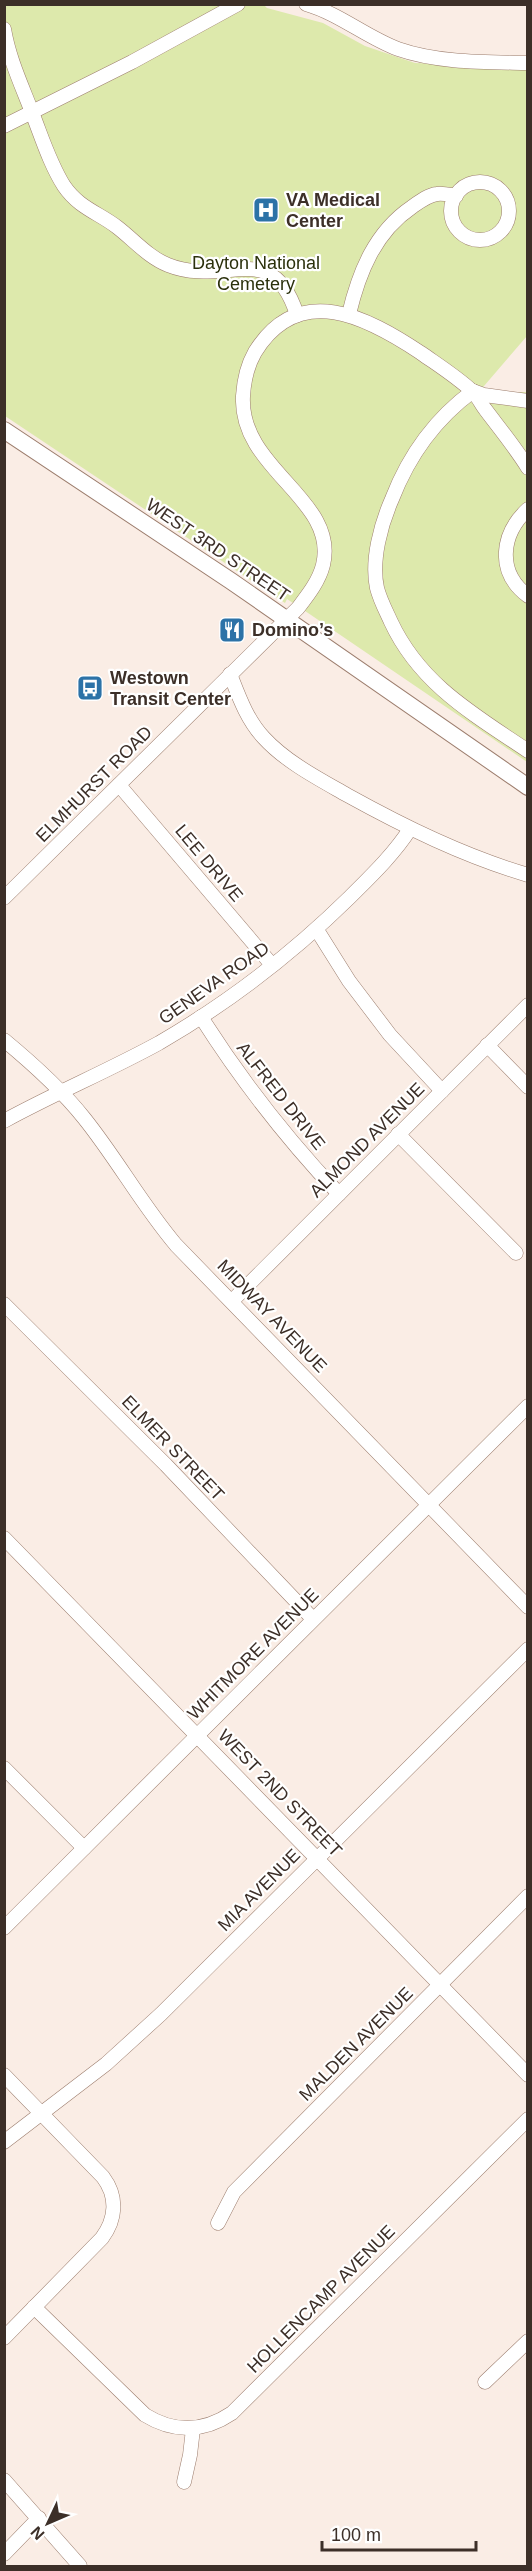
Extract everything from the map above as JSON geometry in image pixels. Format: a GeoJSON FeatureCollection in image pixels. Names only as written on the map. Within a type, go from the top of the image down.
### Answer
{"type":"FeatureCollection","features":[{"type":"Feature","properties":{"kind":"main road","name":"WEST 3RD STREET"},"geometry":{"type":"LineString","coordinates":[[4,430],[287,620],[528,787]]}},
{"type":"Feature","properties":{"kind":"street"},"geometry":{"type":"LineString","coordinates":[[4,126],[33,114],[238,4]]}},
{"type":"Feature","properties":{"kind":"street"},"geometry":{"type":"LineString","coordinates":[[306,4],[340,17],[388,45],[410,52],[482,62],[528,63]]}},
{"type":"Feature","properties":{"kind":"street"},"geometry":{"type":"LineString","coordinates":[[4,29],[8,53],[65,186],[89,211],[116,226],[150,255],[176,268],[203,272],[252,269],[272,274],[285,284],[297,315],[327,311],[349,314],[394,336],[473,391],[484,395],[528,401]]}},
{"type":"Feature","properties":{"kind":"street"},"geometry":{"type":"LineString","coordinates":[[349,314],[362,270],[376,243],[408,209],[426,198],[436,194],[456,196],[469,184],[478,182],[495,186],[508,203],[509,216],[505,226],[495,236],[482,240],[462,234],[451,216],[456,196]]}},
{"type":"Feature","properties":{"kind":"street","name":"ELMHURST ROAD"},"geometry":{"type":"LineString","coordinates":[[4,898],[287,620],[298,608],[321,573],[325,550],[323,534],[313,514],[257,450],[245,419],[243,402],[244,380],[254,354],[273,331],[297,315]]}},
{"type":"Feature","properties":{"kind":"street"},"geometry":{"type":"LineString","coordinates":[[473,391],[528,468]]}},
{"type":"Feature","properties":{"kind":"street"},"geometry":{"type":"LineString","coordinates":[[473,391],[458,402],[432,429],[414,452],[401,475],[383,524],[376,568],[377,587],[398,638],[419,668],[446,693],[528,751]]}},
{"type":"Feature","properties":{"kind":"street"},"geometry":{"type":"LineString","coordinates":[[528,509],[511,529],[506,542],[505,557],[512,579],[528,596]]}},
{"type":"Feature","properties":{"kind":"street"},"geometry":{"type":"LineString","coordinates":[[230,674],[247,715],[259,732],[274,748],[327,784],[410,829],[488,861],[528,874]]}},
{"type":"Feature","properties":{"kind":"street","name":"LEE DRIVE"},"geometry":{"type":"LineString","coordinates":[[119,785],[272,965]]}},
{"type":"Feature","properties":{"kind":"street","name":"GENEVA ROAD"},"geometry":{"type":"LineString","coordinates":[[4,1121],[134,1056],[201,1017],[317,930],[366,881],[410,829]]}},
{"type":"Feature","properties":{"kind":"street"},"geometry":{"type":"LineString","coordinates":[[317,930],[356,991],[390,1035],[442,1091]]}},
{"type":"Feature","properties":{"kind":"street","name":"ALMOND AVENUE"},"geometry":{"type":"LineString","coordinates":[[232,1301],[528,1005]]}},
{"type":"Feature","properties":{"kind":"street","name":"ALFRED DRIVE"},"geometry":{"type":"LineString","coordinates":[[201,1017],[270,1117],[339,1194]]}},
{"type":"Feature","properties":{"kind":"street","name":"MIDWAY AVENUE"},"geometry":{"type":"LineString","coordinates":[[4,1040],[84,1117],[163,1230],[528,1607]]}},
{"type":"Feature","properties":{"kind":"street"},"geometry":{"type":"LineString","coordinates":[[487,1045],[528,1087]]}},
{"type":"Feature","properties":{"kind":"street"},"geometry":{"type":"LineString","coordinates":[[398,1134],[516,1253]]}},
{"type":"Feature","properties":{"kind":"street","name":"ELMER STREET"},"geometry":{"type":"LineString","coordinates":[[4,1304],[166,1465],[313,1619]]}},
{"type":"Feature","properties":{"kind":"street","name":"WHITMORE AVENUE"},"geometry":{"type":"LineString","coordinates":[[4,1928],[528,1406]]}},
{"type":"Feature","properties":{"kind":"street","name":"WEST 2ND STREET"},"geometry":{"type":"LineString","coordinates":[[4,1538],[441,1983],[528,2075]]}},
{"type":"Feature","properties":{"kind":"street","name":"MIA AVENUE"},"geometry":{"type":"LineString","coordinates":[[4,2142],[125,2048],[528,1648]]}},
{"type":"Feature","properties":{"kind":"street"},"geometry":{"type":"LineString","coordinates":[[4,1768],[84,1848]]}},
{"type":"Feature","properties":{"kind":"street","name":"MALDEN AVENUE"},"geometry":{"type":"LineString","coordinates":[[218,2223],[234,2192],[528,1896]]}},
{"type":"Feature","properties":{"kind":"street"},"geometry":{"type":"LineString","coordinates":[[4,2075],[103,2177],[112,2194],[114,2211],[110,2226],[102,2238],[4,2338]]}},
{"type":"Feature","properties":{"kind":"street","name":"HOLLENCAMP AVENUE"},"geometry":{"type":"LineString","coordinates":[[34,2307],[118,2390],[152,2419],[168,2426],[193,2429],[210,2425],[232,2413],[528,2119]]}},
{"type":"Feature","properties":{"kind":"street"},"geometry":{"type":"LineString","coordinates":[[485,2382],[528,2340]]}},
{"type":"Feature","properties":{"kind":"street"},"geometry":{"type":"LineString","coordinates":[[184,2482],[193,2429]]}},
{"type":"Feature","properties":{"kind":"street"},"geometry":{"type":"LineString","coordinates":[[4,2480],[80,2566]]}},
{"type":"Feature","properties":{"kind":"street"},"geometry":{"type":"LineString","coordinates":[[4,2554],[39,2518]]}},
{"type":"Feature","properties":{"kind":"green space","name":"Dayton National Cemetery"},"geometry":{"type":"Polygon","coordinates":[[[4,5],[264,5],[267,8],[323,23],[365,46],[415,63],[527,67],[527,336],[478,393],[527,392],[527,762],[287,599],[285,603],[5,416],[4,5]]]}},
{"type":"Feature","properties":{"kind":"place","name":"VA Medical Center"},"geometry":{"type":"Point","coordinates":[266,210]}},
{"type":"Feature","properties":{"kind":"place","name":"Domino’s"},"geometry":{"type":"Point","coordinates":[232,630]}},
{"type":"Feature","properties":{"kind":"place","name":"Westown Transit Center"},"geometry":{"type":"Point","coordinates":[90,688]}}]}
